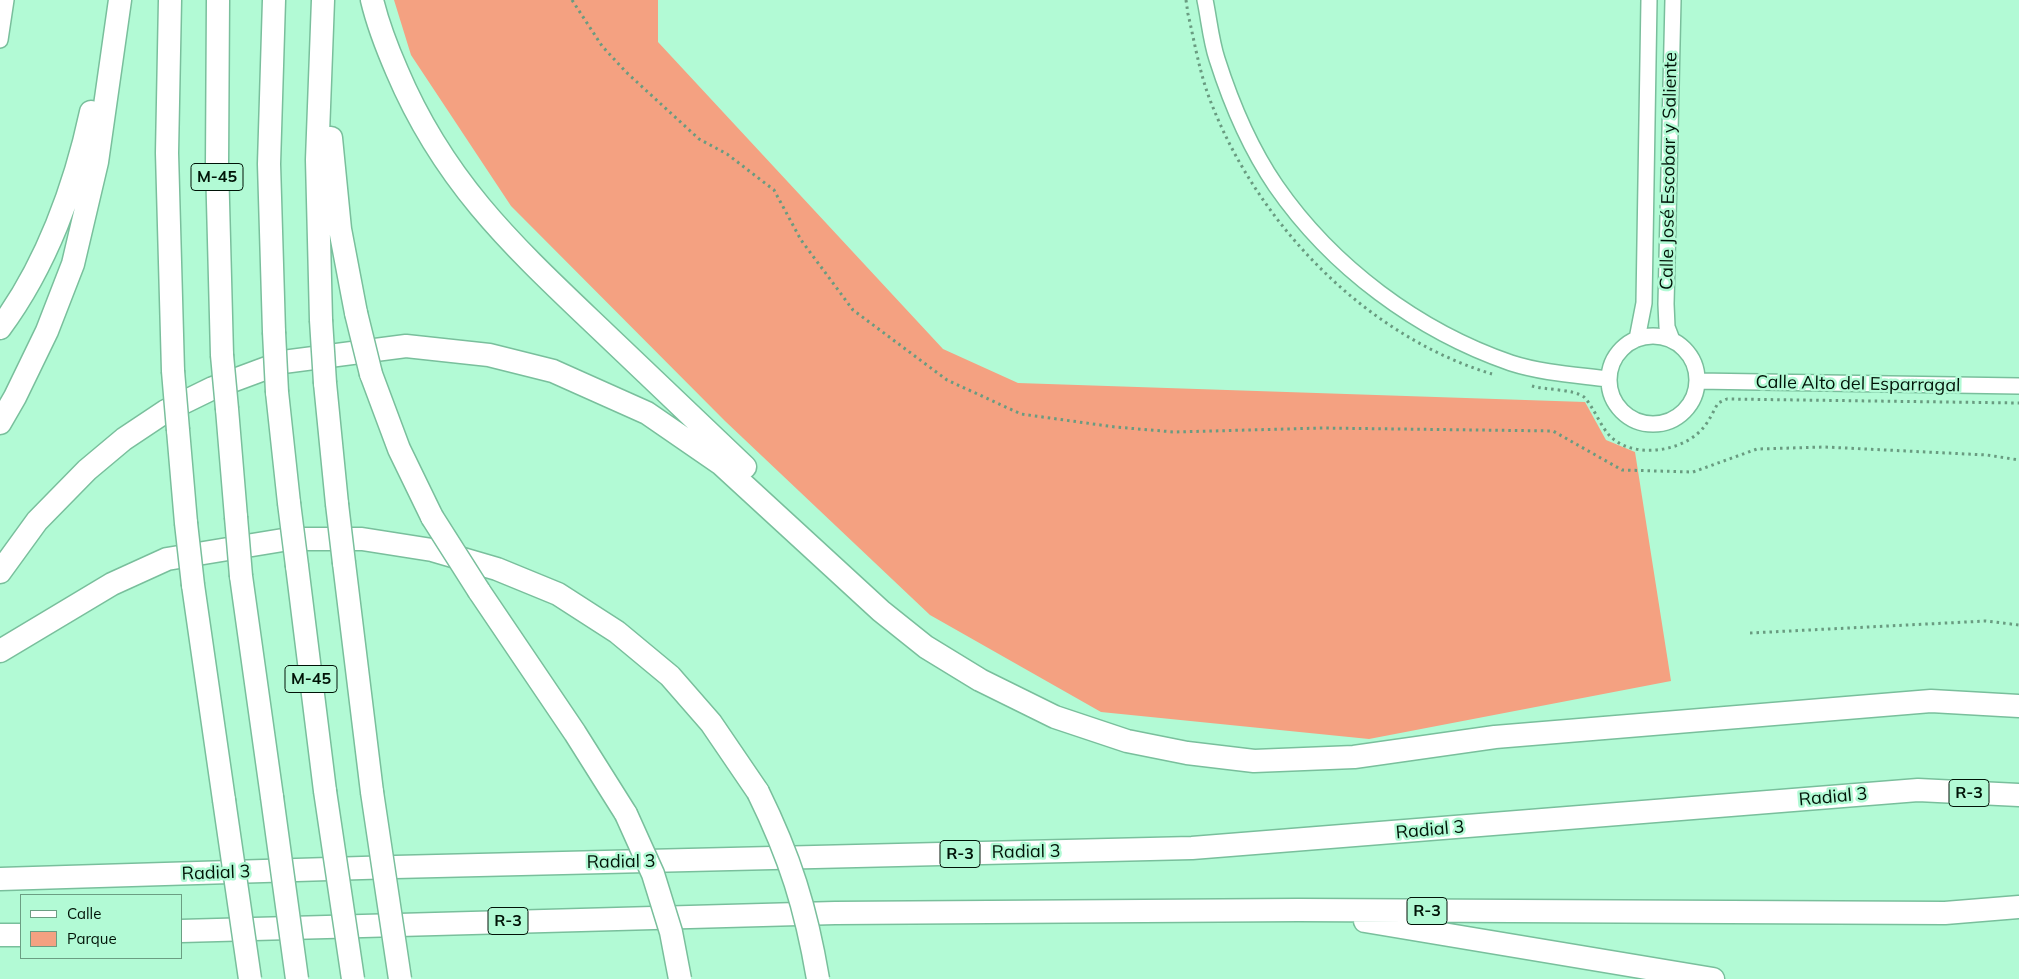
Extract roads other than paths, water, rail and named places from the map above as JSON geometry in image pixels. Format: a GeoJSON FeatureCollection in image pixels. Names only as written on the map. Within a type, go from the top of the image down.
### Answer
{"type":"FeatureCollection","features":[{"type":"Feature","properties":{"kind":"highway"},"geometry":{"type":"LineString","coordinates":[[0,328],[16,306],[49,244],[85,140],[96,90],[108,0]]}},
{"type":"Feature","properties":{"kind":"highway"},"geometry":{"type":"LineString","coordinates":[[0,423],[15,397],[47,331],[73,264],[97,162],[120,0]]}},
{"type":"Feature","properties":{"kind":"highway"},"geometry":{"type":"LineString","coordinates":[[170,0],[166,153],[173,371],[186,523],[250,979]]}},
{"type":"Feature","properties":{"kind":"highway","name":"M-45"},"geometry":{"type":"LineString","coordinates":[[218,0],[217,164],[222,355],[241,576],[297,979]]}},
{"type":"Feature","properties":{"kind":"highway","name":"M-45"},"geometry":{"type":"LineString","coordinates":[[274,0],[269,164],[277,392],[325,792],[354,979]]}},
{"type":"Feature","properties":{"kind":"highway"},"geometry":{"type":"LineString","coordinates":[[324,0],[332,160],[340,229],[356,313],[371,374],[399,449],[432,517],[478,591],[575,733],[626,814],[653,874],[671,932],[680,979]]}},
{"type":"Feature","properties":{"kind":"highway"},"geometry":{"type":"LineString","coordinates":[[324,0],[317,160],[321,320],[325,384],[337,504],[372,792],[400,979]]}},
{"type":"Feature","properties":{"kind":"highway"},"geometry":{"type":"LineString","coordinates":[[372,0],[378,26],[416,114],[435,148],[467,193],[513,246],[820,539],[882,611]]}},
{"type":"Feature","properties":{"kind":"highway"},"geometry":{"type":"LineString","coordinates":[[0,572],[37,521],[87,470],[124,439],[166,411],[213,388],[283,362],[406,346],[489,355],[553,371],[647,413],[721,464],[882,611],[926,647],[980,680],[1055,717],[1127,741],[1187,753],[1254,761],[1354,757],[1495,737],[1931,701],[2019,706]]}},
{"type":"Feature","properties":{"kind":"highway"},"geometry":{"type":"LineString","coordinates":[[0,651],[112,584],[167,559],[289,538],[362,539],[432,550],[497,569],[558,594],[617,632],[670,676],[710,723],[758,792],[781,839],[798,886],[811,938],[818,979]]}},
{"type":"Feature","properties":{"kind":"highway","name":"Radial 3"},"geometry":{"type":"LineString","coordinates":[[0,879],[386,867],[1192,848],[1918,790],[2019,795]]}},
{"type":"Feature","properties":{"kind":"highway","name":"R-3"},"geometry":{"type":"LineString","coordinates":[[182,931],[835,913],[1298,910],[1945,913],[2019,907]]}},
{"type":"Feature","properties":{"kind":"highway"},"geometry":{"type":"LineString","coordinates":[[1298,910],[1713,979]]}},
{"type":"Feature","properties":{"kind":"highway"},"geometry":{"type":"LineString","coordinates":[[0,935],[20,934]]}},
{"type":"Feature","properties":{"kind":"street"},"geometry":{"type":"LineString","coordinates":[[0,40],[6,0]]}},
{"type":"Feature","properties":{"kind":"street"},"geometry":{"type":"LineString","coordinates":[[1205,0],[1216,58],[1243,127],[1276,186],[1317,236],[1350,269],[1385,297],[1447,335],[1512,363],[1566,374],[1608,379]]}},
{"type":"Feature","properties":{"kind":"street","name":"Calle José Escobar y Saliente"},"geometry":{"type":"LineString","coordinates":[[1637,339],[1644,303],[1649,0]]}},
{"type":"Feature","properties":{"kind":"street","name":"Calle José Escobar y Saliente"},"geometry":{"type":"LineString","coordinates":[[1672,340],[1667,327],[1666,304],[1673,0]]}},
{"type":"Feature","properties":{"kind":"street"},"geometry":{"type":"LineString","coordinates":[[1660,337],[1672,340],[1690,357],[1697,381],[1694,396],[1680,415],[1666,422],[1651,424],[1629,418],[1618,408],[1610,394],[1608,379],[1617,355],[1637,339],[1660,337]]}},
{"type":"Feature","properties":{"kind":"street","name":"Calle Alto del Esparragal"},"geometry":{"type":"LineString","coordinates":[[1697,381],[2019,386]]}}]}
